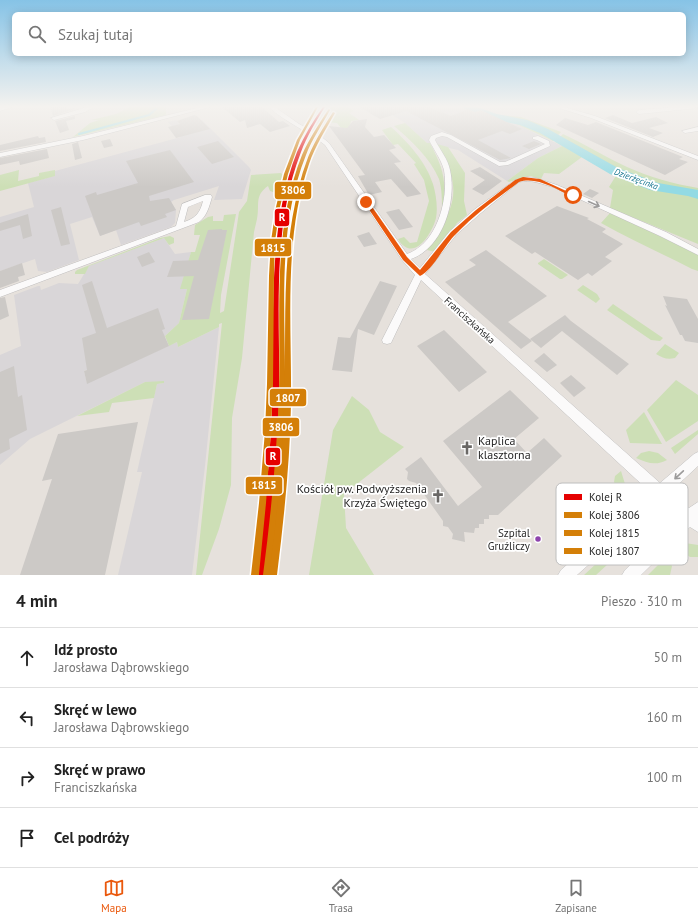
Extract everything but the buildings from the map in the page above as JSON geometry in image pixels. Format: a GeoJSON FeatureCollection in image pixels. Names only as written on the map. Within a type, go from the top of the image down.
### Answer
{"type":"FeatureCollection","features":[{"type":"Feature","properties":{"kind":"street"},"geometry":{"type":"LineString","coordinates":[[0,155],[100,134]]}},
{"type":"Feature","properties":{"kind":"street","name":"Franciszkańska"},"geometry":{"type":"LineString","coordinates":[[314,134],[327,144],[405,258],[420,274],[650,483]]}},
{"type":"Feature","properties":{"kind":"street"},"geometry":{"type":"LineString","coordinates":[[405,258],[419,252],[428,243],[447,206],[450,188],[447,170],[432,140],[433,137],[442,134],[450,136],[499,164],[506,164],[548,145],[547,142],[535,138]]}},
{"type":"Feature","properties":{"kind":"street"},"geometry":{"type":"LineString","coordinates":[[636,134],[698,158]]}},
{"type":"Feature","properties":{"kind":"street"},"geometry":{"type":"LineString","coordinates":[[387,340],[420,274],[453,233],[517,181],[531,179],[555,186],[663,234],[698,252]]}},
{"type":"Feature","properties":{"kind":"street"},"geometry":{"type":"LineString","coordinates":[[0,294],[179,227],[200,217],[205,212],[208,197],[185,206],[179,227]]}},
{"type":"Feature","properties":{"kind":"street"},"geometry":{"type":"LineString","coordinates":[[670,483],[698,458]]}},
{"type":"Feature","properties":{"kind":"street"},"geometry":{"type":"LineString","coordinates":[[566,575],[577,565]]}},
{"type":"Feature","properties":{"kind":"street"},"geometry":{"type":"LineString","coordinates":[[630,575],[641,565]]}},
{"type":"Feature","properties":{"kind":"shaded area"},"geometry":{"type":"Polygon","coordinates":[[[178,134],[216,134],[249,167],[251,170],[242,199],[214,200],[219,186],[174,200],[171,202],[176,210],[175,223],[171,227],[121,245],[116,230],[100,236],[92,217],[70,224],[79,260],[47,272],[38,271],[35,259],[0,271],[0,217],[34,207],[28,183],[54,176],[55,171],[181,137],[178,134]]]}},
{"type":"Feature","properties":{"kind":"shaded area"},"geometry":{"type":"Polygon","coordinates":[[[417,134],[537,134],[562,146],[538,158],[507,181],[458,150],[427,143],[417,134]]]}},
{"type":"Feature","properties":{"kind":"shaded area"},"geometry":{"type":"Polygon","coordinates":[[[164,238],[175,254],[191,252],[181,289],[187,289],[179,323],[165,336],[84,371],[87,383],[177,342],[178,347],[219,327],[192,575],[118,575],[142,472],[137,472],[157,384],[164,383],[145,382],[30,439],[0,465],[0,355],[21,346],[14,295],[38,286],[40,286],[41,290],[59,283],[78,284],[89,266],[164,238]]]}},
{"type":"Feature","properties":{"kind":"green space"},"geometry":{"type":"Polygon","coordinates":[[[77,134],[86,134],[73,137],[77,134]]]}},
{"type":"Feature","properties":{"kind":"green space"},"geometry":{"type":"Polygon","coordinates":[[[385,134],[398,134],[404,139],[426,168],[435,192],[437,210],[434,225],[426,238],[416,248],[410,249],[404,246],[398,239],[404,237],[410,243],[417,242],[429,201],[424,180],[414,164],[416,163],[398,144],[393,145],[385,134]]]}},
{"type":"Feature","properties":{"kind":"green space"},"geometry":{"type":"Polygon","coordinates":[[[403,134],[417,134],[427,143],[430,143],[443,176],[444,191],[442,210],[441,187],[439,179],[431,164],[403,134]]]}},
{"type":"Feature","properties":{"kind":"green space"},"geometry":{"type":"Polygon","coordinates":[[[538,134],[559,134],[553,141],[538,134]]]}},
{"type":"Feature","properties":{"kind":"green space"},"geometry":{"type":"Polygon","coordinates":[[[563,134],[635,171],[662,180],[698,188],[698,244],[610,208],[613,190],[609,187],[617,174],[605,170],[582,157],[559,174],[544,173],[541,179],[530,176],[509,182],[507,181],[538,158],[562,146],[555,142],[563,134]]]}},
{"type":"Feature","properties":{"kind":"green space"},"geometry":{"type":"Polygon","coordinates":[[[437,144],[448,147],[465,173],[464,201],[467,215],[457,223],[435,252],[427,250],[436,237],[449,212],[453,191],[449,170],[437,144]]]}},
{"type":"Feature","properties":{"kind":"green space"},"geometry":{"type":"Polygon","coordinates":[[[19,170],[18,181],[39,176],[39,173],[55,170],[55,176],[0,191],[0,175],[19,170]]]}},
{"type":"Feature","properties":{"kind":"green space"},"geometry":{"type":"Polygon","coordinates":[[[281,173],[283,175],[276,193],[270,191],[268,186],[261,193],[258,201],[258,214],[254,232],[242,358],[232,418],[231,485],[219,529],[202,575],[196,575],[222,323],[219,324],[219,327],[178,347],[177,342],[169,346],[165,336],[179,323],[187,289],[180,289],[191,252],[195,252],[200,235],[194,235],[195,225],[208,217],[213,216],[213,221],[223,221],[224,215],[236,214],[221,295],[220,313],[224,311],[239,212],[247,201],[251,175],[281,173]]]}},
{"type":"Feature","properties":{"kind":"green space"},"geometry":{"type":"Polygon","coordinates":[[[610,213],[698,254],[698,271],[601,223],[610,213]]]}},
{"type":"Feature","properties":{"kind":"green space"},"geometry":{"type":"Polygon","coordinates":[[[170,236],[174,238],[174,243],[169,245],[164,238],[89,266],[85,274],[75,274],[77,270],[160,238],[170,236]]]}},
{"type":"Feature","properties":{"kind":"green space"},"geometry":{"type":"Polygon","coordinates":[[[544,259],[568,275],[560,279],[538,264],[544,259]]]}},
{"type":"Feature","properties":{"kind":"green space"},"geometry":{"type":"Polygon","coordinates":[[[583,285],[597,294],[600,299],[596,303],[577,290],[583,285]]]}},
{"type":"Feature","properties":{"kind":"green space"},"geometry":{"type":"Polygon","coordinates":[[[613,304],[663,338],[660,341],[651,340],[607,310],[613,304]]]}},
{"type":"Feature","properties":{"kind":"green space"},"geometry":{"type":"Polygon","coordinates":[[[665,344],[679,353],[675,358],[665,358],[656,354],[665,344]]]}},
{"type":"Feature","properties":{"kind":"green space"},"geometry":{"type":"Polygon","coordinates":[[[676,380],[698,395],[698,421],[666,442],[647,410],[676,380]]]}},
{"type":"Feature","properties":{"kind":"green space"},"geometry":{"type":"Polygon","coordinates":[[[164,381],[164,383],[157,384],[154,398],[112,403],[109,412],[77,416],[145,382],[164,381]]]}},
{"type":"Feature","properties":{"kind":"green space"},"geometry":{"type":"Polygon","coordinates":[[[352,396],[369,410],[380,432],[404,447],[344,494],[346,528],[374,575],[309,575],[333,430],[352,396]]]}},
{"type":"Feature","properties":{"kind":"green space"},"geometry":{"type":"Polygon","coordinates":[[[644,412],[662,444],[630,443],[626,430],[644,412]]]}},
{"type":"Feature","properties":{"kind":"green space"},"geometry":{"type":"Polygon","coordinates":[[[698,430],[698,434],[675,454],[671,448],[698,430]]]}},
{"type":"Feature","properties":{"kind":"green space"},"geometry":{"type":"Polygon","coordinates":[[[649,451],[658,453],[667,460],[659,463],[652,463],[636,458],[641,453],[649,451]]]}},
{"type":"Feature","properties":{"kind":"green space"},"geometry":{"type":"Polygon","coordinates":[[[621,471],[625,483],[615,483],[615,476],[621,471]]]}},
{"type":"Feature","properties":{"kind":"green space"},"geometry":{"type":"Polygon","coordinates":[[[688,543],[698,545],[698,557],[688,556],[688,543]]]}},
{"type":"Feature","properties":{"kind":"green space"},"geometry":{"type":"Polygon","coordinates":[[[595,565],[607,565],[596,575],[584,575],[595,565]]]}},
{"type":"Feature","properties":{"kind":"green space"},"geometry":{"type":"Polygon","coordinates":[[[658,565],[672,566],[670,575],[648,575],[658,565]]]}},
{"type":"Feature","properties":{"kind":"waterway","name":"Dzierżęcinka"},"geometry":{"type":"LineString","coordinates":[[549,134],[614,171],[655,187],[691,192],[698,195]]}},
{"type":"Feature","properties":{"kind":"rail line","name":"1815"},"geometry":{"type":"LineString","coordinates":[[255,574],[263,503],[268,431],[273,241],[278,207],[286,174],[302,134]]}},
{"type":"Feature","properties":{"kind":"rail line","name":"R"},"geometry":{"type":"LineString","coordinates":[[261,575],[273,455],[276,382],[276,298],[279,242],[282,215],[288,187],[298,153],[308,134]]}},
{"type":"Feature","properties":{"kind":"rail line","name":"3806"},"geometry":{"type":"LineString","coordinates":[[267,575],[279,455],[282,382],[282,267],[288,210],[304,155],[315,134]]}},
{"type":"Feature","properties":{"kind":"rail line","name":"1807"},"geometry":{"type":"LineString","coordinates":[[273,575],[285,455],[288,382],[288,300],[291,245],[299,191],[307,164],[322,134]]}},
{"type":"Feature","properties":{"kind":"place","name":"Kaplica klasztorna"},"geometry":{"type":"Point","coordinates":[467,448]}},
{"type":"Feature","properties":{"kind":"place","name":"Kościół pw. Podwyższenia Krzyża Świętego"},"geometry":{"type":"Point","coordinates":[438,496]}},
{"type":"Feature","properties":{"kind":"place","name":"Szpital Gruźliczy"},"geometry":{"type":"Point","coordinates":[538,539]}},
{"type":"Feature","properties":{"kind":"route"},"geometry":{"type":"LineString","coordinates":[[366,202],[405,258],[420,274],[453,233],[478,211],[517,181],[523,179],[538,180],[573,195]]}}]}
